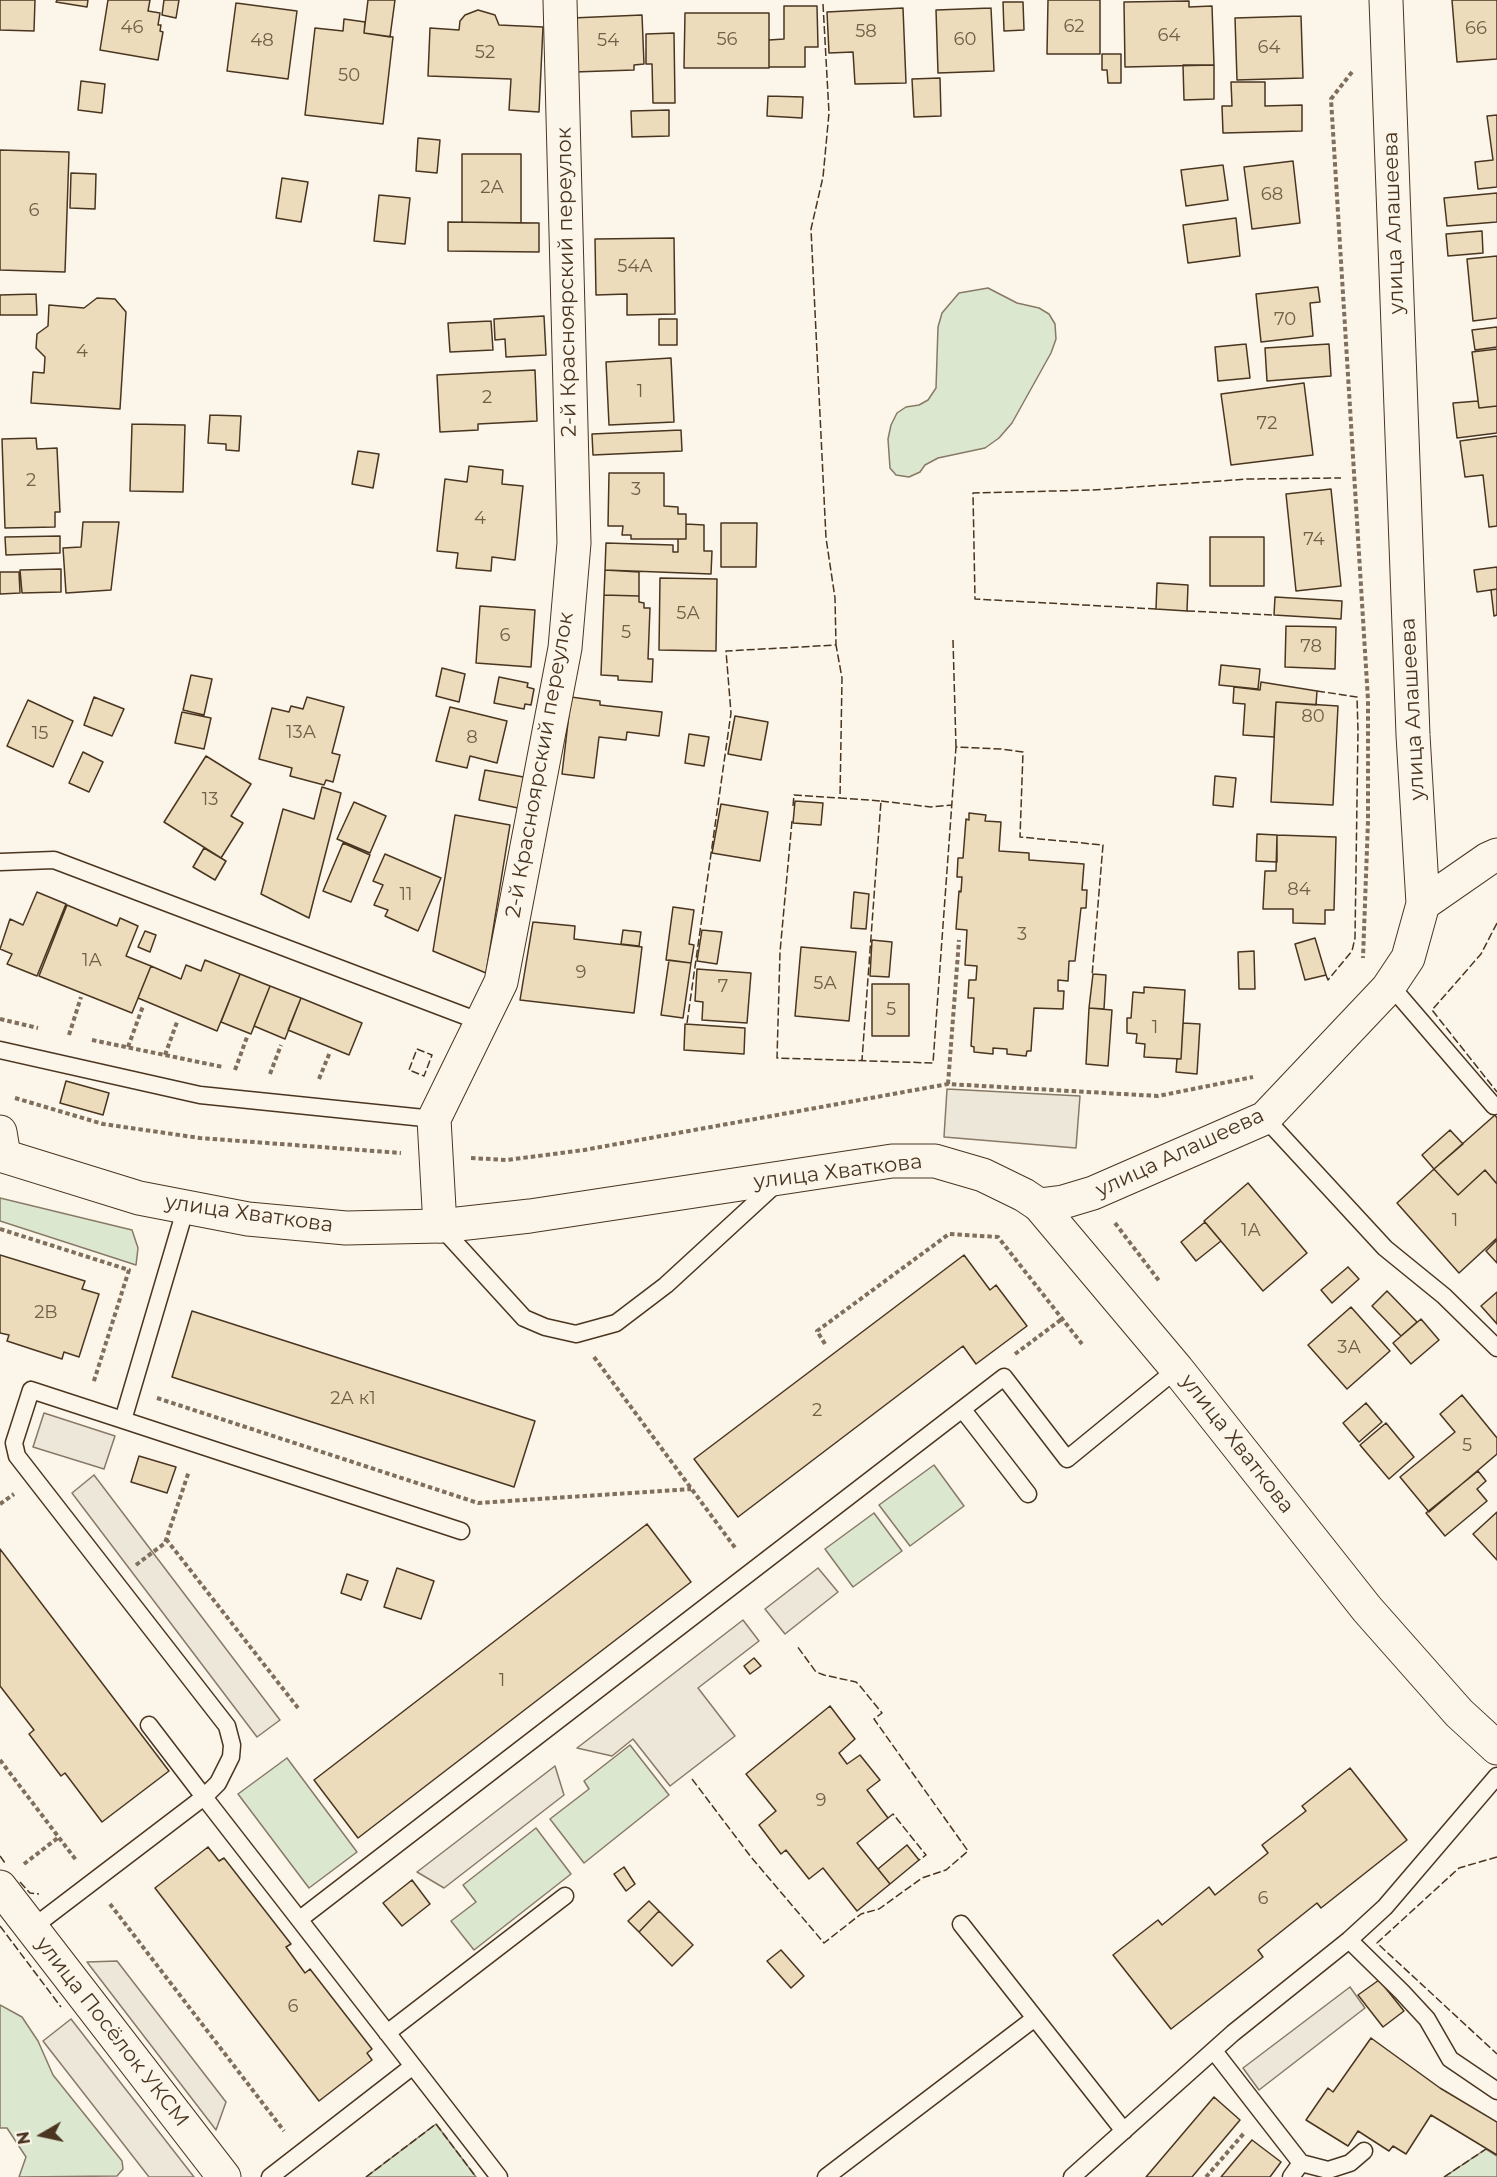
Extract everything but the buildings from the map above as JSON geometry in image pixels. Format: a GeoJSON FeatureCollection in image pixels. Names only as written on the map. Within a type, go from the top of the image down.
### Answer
{"type":"FeatureCollection","features":[{"type":"Feature","properties":{"kind":"street","name":"2-й Красноярский переулок"},"geometry":{"type":"LineString","coordinates":[[440,1226],[434,1119],[501,982],[565,648],[574,543],[560,0]]}},
{"type":"Feature","properties":{"kind":"street","name":"улица Алашеева"},"geometry":{"type":"LineString","coordinates":[[1039,1205],[1063,1202],[1093,1193],[1265,1118],[1390,985],[1408,957],[1423,904],[1413,735],[1386,0]]}},
{"type":"Feature","properties":{"kind":"street"},"geometry":{"type":"LineString","coordinates":[[1423,904],[1497,855]]}},
{"type":"Feature","properties":{"kind":"street","name":"улица Хваткова"},"geometry":{"type":"LineString","coordinates":[[1,1148],[139,1198],[248,1219],[346,1228],[440,1226],[530,1216],[892,1161],[935,1161],[983,1175],[1039,1205],[1178,1369],[1367,1609],[1459,1713],[1497,1748]]}},
{"type":"Feature","properties":{"kind":"street","name":"улица Посёлок УКСМ"},"geometry":{"type":"LineString","coordinates":[[8,1878],[32,1928],[224,2177]]}},
{"type":"Feature","properties":{"kind":"lane"},"geometry":{"type":"LineString","coordinates":[[0,862],[54,860],[481,1022]]}},
{"type":"Feature","properties":{"kind":"lane"},"geometry":{"type":"LineString","coordinates":[[1390,985],[1494,1106]]}},
{"type":"Feature","properties":{"kind":"lane"},"geometry":{"type":"LineString","coordinates":[[0,1050],[200,1095],[434,1119]]}},
{"type":"Feature","properties":{"kind":"lane"},"geometry":{"type":"LineString","coordinates":[[1265,1118],[1385,1248],[1444,1296],[1497,1348]]}},
{"type":"Feature","properties":{"kind":"lane"},"geometry":{"type":"LineString","coordinates":[[440,1226],[524,1318],[545,1327],[576,1334],[616,1323],[666,1285],[781,1178]]}},
{"type":"Feature","properties":{"kind":"lane"},"geometry":{"type":"LineString","coordinates":[[123,1420],[186,1207]]}},
{"type":"Feature","properties":{"kind":"lane"},"geometry":{"type":"LineString","coordinates":[[300,1919],[1004,1377],[1067,1459],[1178,1369]]}},
{"type":"Feature","properties":{"kind":"lane"},"geometry":{"type":"LineString","coordinates":[[32,1928],[204,1797],[218,1783],[231,1758],[232,1745],[227,1726],[16,1456],[14,1443],[31,1390],[461,1531]]}},
{"type":"Feature","properties":{"kind":"lane"},"geometry":{"type":"LineString","coordinates":[[963,1410],[1028,1494]]}},
{"type":"Feature","properties":{"kind":"lane"},"geometry":{"type":"LineString","coordinates":[[150,1725],[500,2177]]}},
{"type":"Feature","properties":{"kind":"lane"},"geometry":{"type":"LineString","coordinates":[[1072,2177],[1233,2033],[1349,1940],[1385,1907],[1497,1776]]}},
{"type":"Feature","properties":{"kind":"lane"},"geometry":{"type":"LineString","coordinates":[[387,2032],[565,1896]]}},
{"type":"Feature","properties":{"kind":"lane"},"geometry":{"type":"LineString","coordinates":[[961,1924],[1124,2131]]}},
{"type":"Feature","properties":{"kind":"lane"},"geometry":{"type":"LineString","coordinates":[[1349,1940],[1426,2019],[1450,2059],[1497,2091]]}},
{"type":"Feature","properties":{"kind":"lane"},"geometry":{"type":"LineString","coordinates":[[826,2177],[1035,2018]]}},
{"type":"Feature","properties":{"kind":"lane"},"geometry":{"type":"LineString","coordinates":[[1214,2051],[1262,2113],[1296,2170],[1328,2170],[1350,2163],[1364,2151]]}},
{"type":"Feature","properties":{"kind":"lane"},"geometry":{"type":"LineString","coordinates":[[270,2177],[413,2066]]}},
{"type":"Feature","properties":{"kind":"path"},"geometry":{"type":"LineString","coordinates":[[1354,69],[1330,99],[1368,700],[1368,821],[1364,958],[1356,967]]}},
{"type":"Feature","properties":{"kind":"path"},"geometry":{"type":"LineString","coordinates":[[948,1084],[959,939]]}},
{"type":"Feature","properties":{"kind":"path"},"geometry":{"type":"LineString","coordinates":[[69,1035],[81,997]]}},
{"type":"Feature","properties":{"kind":"path"},"geometry":{"type":"LineString","coordinates":[[128,1047],[143,1006]]}},
{"type":"Feature","properties":{"kind":"path"},"geometry":{"type":"LineString","coordinates":[[165,1055],[177,1022]]}},
{"type":"Feature","properties":{"kind":"path"},"geometry":{"type":"LineString","coordinates":[[235,1070],[247,1037]]}},
{"type":"Feature","properties":{"kind":"path"},"geometry":{"type":"LineString","coordinates":[[269,1078],[281,1045]]}},
{"type":"Feature","properties":{"kind":"path"},"geometry":{"type":"LineString","coordinates":[[318,1083],[330,1052]]}},
{"type":"Feature","properties":{"kind":"path"},"geometry":{"type":"LineString","coordinates":[[11,1097],[103,1124],[200,1138],[507,1160],[584,1150],[948,1084],[1158,1096],[1263,1075]]}},
{"type":"Feature","properties":{"kind":"path"},"geometry":{"type":"LineString","coordinates":[[1093,1193],[1160,1282]]}},
{"type":"Feature","properties":{"kind":"path"},"geometry":{"type":"LineString","coordinates":[[0,1229],[129,1270],[90,1394]]}},
{"type":"Feature","properties":{"kind":"path"},"geometry":{"type":"LineString","coordinates":[[825,1344],[817,1331],[949,1234],[998,1238],[1082,1344]]}},
{"type":"Feature","properties":{"kind":"path"},"geometry":{"type":"LineString","coordinates":[[576,1334],[752,1572]]}},
{"type":"Feature","properties":{"kind":"path"},"geometry":{"type":"LineString","coordinates":[[132,1390],[478,1503],[691,1489]]}},
{"type":"Feature","properties":{"kind":"path"},"geometry":{"type":"LineString","coordinates":[[114,1582],[165,1543],[198,1445]]}},
{"type":"Feature","properties":{"kind":"path"},"geometry":{"type":"LineString","coordinates":[[166,1539],[298,1708]]}},
{"type":"Feature","properties":{"kind":"path"},"geometry":{"type":"LineString","coordinates":[[0,1760],[300,2153]]}},
{"type":"Feature","properties":{"kind":"path"},"geometry":{"type":"LineString","coordinates":[[8,1878],[59,1837]]}},
{"type":"Feature","properties":{"kind":"path"},"geometry":{"type":"LineString","coordinates":[[1206,2177],[1262,2113]]}},
{"type":"Feature","properties":{"kind":"green space"},"geometry":{"type":"Polygon","coordinates":[[[988,288],[1017,303],[1039,308],[1049,314],[1055,324],[1056,339],[1051,353],[1012,423],[999,438],[985,448],[938,458],[925,465],[920,472],[909,477],[896,475],[890,468],[888,439],[891,425],[897,413],[906,407],[919,405],[928,400],[936,388],[938,327],[942,313],[959,293],[988,288]]]}},
{"type":"Feature","properties":{"kind":"green space"},"geometry":{"type":"Polygon","coordinates":[[[0,1198],[132,1230],[138,1248],[136,1265],[0,1221],[0,1198]]]}},
{"type":"Feature","properties":{"kind":"green space"},"geometry":{"type":"Polygon","coordinates":[[[934,1465],[964,1506],[910,1546],[879,1505],[934,1465]]]}},
{"type":"Feature","properties":{"kind":"green space"},"geometry":{"type":"Polygon","coordinates":[[[874,1513],[902,1551],[853,1587],[825,1549],[874,1513]]]}},
{"type":"Feature","properties":{"kind":"green space"},"geometry":{"type":"Polygon","coordinates":[[[630,1745],[669,1795],[584,1863],[550,1819],[589,1789],[584,1781],[630,1745]]]}},
{"type":"Feature","properties":{"kind":"green space"},"geometry":{"type":"Polygon","coordinates":[[[287,1758],[357,1852],[309,1888],[238,1794],[287,1758]]]}},
{"type":"Feature","properties":{"kind":"green space"},"geometry":{"type":"Polygon","coordinates":[[[536,1828],[571,1874],[474,1950],[451,1921],[476,1902],[463,1885],[536,1828]]]}},
{"type":"Feature","properties":{"kind":"green space"},"geometry":{"type":"Polygon","coordinates":[[[0,2005],[22,2017],[38,2041],[53,2075],[122,2161],[123,2169],[117,2176],[19,2177],[26,2157],[7,2128],[0,2128],[0,2005]]]}},
{"type":"Feature","properties":{"kind":"green space"},"geometry":{"type":"Polygon","coordinates":[[[436,2124],[476,2177],[366,2177],[436,2124]]]}},
{"type":"Feature","properties":{"kind":"green space"},"geometry":{"type":"Polygon","coordinates":[[[1486,2149],[1497,2156],[1497,2177],[1444,2177],[1486,2149]]]}},
{"type":"Feature","properties":{"kind":"shaded area"},"geometry":{"type":"Polygon","coordinates":[[[947,1089],[1080,1096],[1076,1148],[944,1137],[947,1089]]]}},
{"type":"Feature","properties":{"kind":"shaded area"},"geometry":{"type":"Polygon","coordinates":[[[44,1413],[115,1436],[104,1469],[33,1447],[44,1413]]]}},
{"type":"Feature","properties":{"kind":"shaded area"},"geometry":{"type":"Polygon","coordinates":[[[94,1475],[280,1720],[257,1737],[72,1493],[94,1475]]]}},
{"type":"Feature","properties":{"kind":"shaded area"},"geometry":{"type":"Polygon","coordinates":[[[818,1568],[838,1592],[785,1634],[765,1609],[818,1568]]]}},
{"type":"Feature","properties":{"kind":"shaded area"},"geometry":{"type":"Polygon","coordinates":[[[743,1620],[759,1641],[698,1688],[735,1736],[670,1786],[633,1739],[612,1756],[577,1748],[743,1620]]]}},
{"type":"Feature","properties":{"kind":"shaded area"},"geometry":{"type":"Polygon","coordinates":[[[555,1766],[564,1795],[444,1888],[417,1872],[555,1766]]]}},
{"type":"Feature","properties":{"kind":"shaded area"},"geometry":{"type":"Polygon","coordinates":[[[117,1961],[226,2102],[216,2130],[87,1962],[117,1961]]]}},
{"type":"Feature","properties":{"kind":"shaded area"},"geometry":{"type":"Polygon","coordinates":[[[1350,1987],[1365,2008],[1259,2090],[1243,2068],[1350,1987]]]}},
{"type":"Feature","properties":{"kind":"shaded area"},"geometry":{"type":"Polygon","coordinates":[[[71,2019],[194,2177],[149,2177],[43,2041],[71,2019]]]}},
{"type":"Feature","properties":{"kind":"fence"},"geometry":{"type":"LineString","coordinates":[[823,4],[829,113],[823,177],[811,229],[826,538],[835,598],[836,645]]}},
{"type":"Feature","properties":{"kind":"fence"},"geometry":{"type":"LineString","coordinates":[[1156,609],[975,599],[973,493],[1093,490],[1248,479],[1341,478]]}},
{"type":"Feature","properties":{"kind":"fence"},"geometry":{"type":"LineString","coordinates":[[1187,611],[1274,615]]}},
{"type":"Feature","properties":{"kind":"fence"},"geometry":{"type":"LineString","coordinates":[[953,640],[956,747]]}},
{"type":"Feature","properties":{"kind":"fence"},"geometry":{"type":"LineString","coordinates":[[687,1023],[731,713],[726,651],[836,645],[842,678],[840,798],[881,801],[862,1060]]}},
{"type":"Feature","properties":{"kind":"fence"},"geometry":{"type":"LineString","coordinates":[[1317,691],[1357,697],[1355,938],[1352,951],[1328,980],[1326,975]]}},
{"type":"Feature","properties":{"kind":"fence"},"geometry":{"type":"LineString","coordinates":[[792,821],[780,952],[777,1058],[933,1063],[956,747],[1023,752],[1020,837],[1103,845],[1092,976]]}},
{"type":"Feature","properties":{"kind":"fence"},"geometry":{"type":"LineString","coordinates":[[793,806],[794,795],[840,798]]}},
{"type":"Feature","properties":{"kind":"fence"},"geometry":{"type":"LineString","coordinates":[[881,801],[931,807],[952,805]]}},
{"type":"Feature","properties":{"kind":"fence"},"geometry":{"type":"LineString","coordinates":[[1497,923],[1481,954],[1432,1010],[1497,1092]]}},
{"type":"Feature","properties":{"kind":"fence"},"geometry":{"type":"LineString","coordinates":[[417,1049],[432,1055],[424,1076],[409,1070],[417,1049]]}},
{"type":"Feature","properties":{"kind":"fence"},"geometry":{"type":"LineString","coordinates":[[692,1779],[751,1857],[824,1943],[861,1914],[879,1909],[922,1878],[946,1870],[968,1851],[874,1719],[882,1713],[860,1686],[856,1682],[816,1672],[797,1646]]}},
{"type":"Feature","properties":{"kind":"fence"},"geometry":{"type":"LineString","coordinates":[[888,1818],[893,1814],[926,1855],[919,1860]]}},
{"type":"Feature","properties":{"kind":"fence"},"geometry":{"type":"LineString","coordinates":[[0,1856],[5,1863]]}},
{"type":"Feature","properties":{"kind":"fence"},"geometry":{"type":"LineString","coordinates":[[1497,1857],[1459,1868],[1377,1943],[1497,2054]]}},
{"type":"Feature","properties":{"kind":"fence"},"geometry":{"type":"LineString","coordinates":[[20,1882],[30,1893],[39,1894]]}},
{"type":"Feature","properties":{"kind":"fence"},"geometry":{"type":"LineString","coordinates":[[0,1926],[61,2007]]}},
{"type":"Feature","properties":{"kind":"fence"},"geometry":{"type":"LineString","coordinates":[[366,2177],[436,2124],[476,2177]]}},
{"type":"Feature","properties":{"kind":"fence"},"geometry":{"type":"LineString","coordinates":[[1444,2177],[1486,2149]]}}]}
